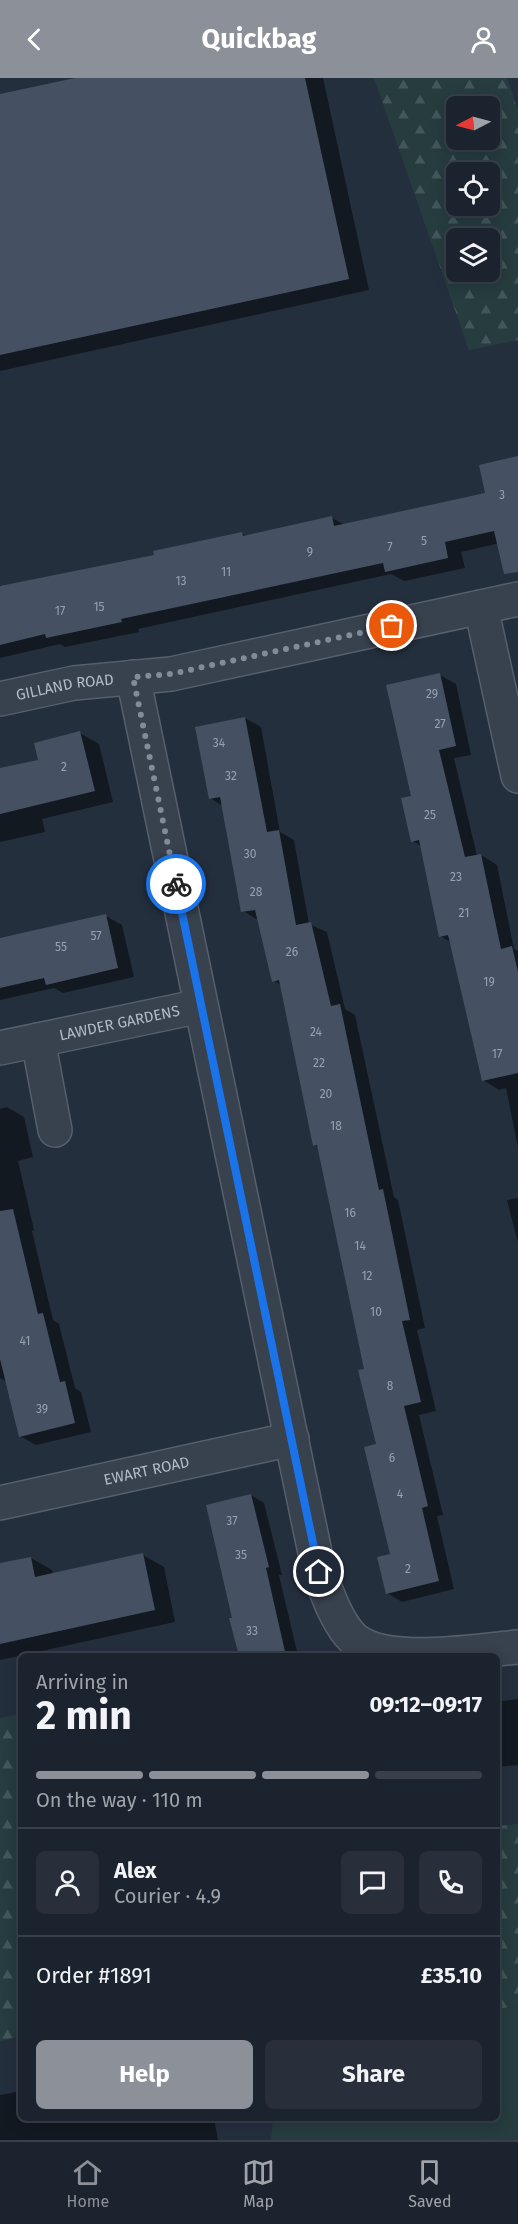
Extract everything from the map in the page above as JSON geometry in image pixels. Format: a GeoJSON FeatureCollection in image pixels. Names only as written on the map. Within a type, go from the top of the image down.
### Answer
{"type":"FeatureCollection","features":[{"type":"Feature","properties":{"kind":"street","name":"GILLAND ROAD"},"geometry":{"type":"LineString","coordinates":[[0,699],[74,683],[171,674],[518,599]]}},
{"type":"Feature","properties":{"kind":"street"},"geometry":{"type":"LineString","coordinates":[[481,607],[518,776]]}},
{"type":"Feature","properties":{"kind":"street","name":"LAWDER GARDENS"},"geometry":{"type":"LineString","coordinates":[[133,677],[319,1572],[335,1612],[350,1636],[366,1648],[390,1653]]}},
{"type":"Feature","properties":{"kind":"street","name":"LAWDER GARDENS"},"geometry":{"type":"LineString","coordinates":[[0,1048],[201,1006]]}},
{"type":"Feature","properties":{"kind":"street","name":"LAWDER GARDENS"},"geometry":{"type":"LineString","coordinates":[[38,1040],[55,1130]]}},
{"type":"Feature","properties":{"kind":"street","name":"EWART ROAD"},"geometry":{"type":"LineString","coordinates":[[0,1503],[292,1439]]}},
{"type":"Feature","properties":{"kind":"street","name":"LAWDER GARDENS"},"geometry":{"type":"LineString","coordinates":[[442,1653],[518,1647]]}},
{"type":"Feature","properties":{"kind":"green space"},"geometry":{"type":"Polygon","coordinates":[[[374,78],[507,78],[518,110],[518,340],[469,350],[374,78]]]}},
{"type":"Feature","properties":{"kind":"green space"},"geometry":{"type":"Polygon","coordinates":[[[18,1715],[18,2037],[0,2041],[0,1718],[18,1715]]]}},
{"type":"Feature","properties":{"kind":"green space"},"geometry":{"type":"Polygon","coordinates":[[[518,1824],[518,2006],[500,2009],[500,1826],[518,1824]]]}},
{"type":"Feature","properties":{"kind":"green space"},"geometry":{"type":"Polygon","coordinates":[[[518,2006],[518,2140],[271,2140],[273,2121],[500,2121],[500,2009],[518,2006]]]}},
{"type":"Feature","properties":{"kind":"building"},"geometry":{"type":"Polygon","coordinates":[[[75,78],[305,78],[349,279],[0,355],[0,94],[75,78]]]}},
{"type":"Feature","properties":{"kind":"building"},"geometry":{"type":"Polygon","coordinates":[[[518,456],[518,572],[504,574],[494,531],[445,542],[448,558],[385,572],[383,563],[121,619],[122,622],[46,638],[45,634],[0,645],[0,586],[154,555],[153,551],[242,532],[243,536],[332,516],[334,526],[485,493],[479,465],[518,456]]]}},
{"type":"Feature","properties":{"kind":"building"},"geometry":{"type":"Polygon","coordinates":[[[440,673],[456,746],[439,750],[465,857],[481,854],[501,949],[512,946],[518,972],[518,1073],[482,1081],[448,935],[439,937],[419,840],[411,842],[401,798],[411,796],[386,685],[440,673]]]}},
{"type":"Feature","properties":{"kind":"building"},"geometry":{"type":"Polygon","coordinates":[[[245,717],[267,832],[279,830],[296,925],[311,922],[331,1006],[340,1004],[379,1190],[383,1189],[410,1320],[402,1321],[421,1402],[404,1406],[428,1506],[422,1508],[439,1581],[386,1594],[377,1557],[390,1554],[364,1447],[376,1444],[358,1370],[364,1369],[317,1145],[313,1146],[279,980],[272,982],[255,910],[241,912],[220,797],[209,799],[195,727],[245,717]]]}},
{"type":"Feature","properties":{"kind":"building"},"geometry":{"type":"Polygon","coordinates":[[[80,731],[95,791],[0,814],[0,768],[38,760],[34,743],[80,731]]]}},
{"type":"Feature","properties":{"kind":"building"},"geometry":{"type":"Polygon","coordinates":[[[106,914],[118,968],[46,985],[44,978],[0,988],[0,938],[106,914]]]}},
{"type":"Feature","properties":{"kind":"building"},"geometry":{"type":"Polygon","coordinates":[[[13,1209],[38,1314],[43,1313],[60,1382],[65,1381],[75,1423],[19,1437],[0,1359],[0,1211],[13,1209]]]}},
{"type":"Feature","properties":{"kind":"building"},"geometry":{"type":"Polygon","coordinates":[[[251,1494],[269,1567],[266,1568],[285,1653],[238,1653],[206,1505],[251,1494]]]}},
{"type":"Feature","properties":{"kind":"building"},"geometry":{"type":"Polygon","coordinates":[[[143,1553],[155,1610],[0,1644],[0,1563],[31,1557],[35,1577],[143,1553]]]}},
{"type":"Feature","properties":{"kind":"way so far"},"geometry":{"type":"LineString","coordinates":[[176,884],[133,677],[171,674],[392,626]]}},
{"type":"Feature","properties":{"kind":"route"},"geometry":{"type":"LineString","coordinates":[[176,884],[319,1572]]}}]}
